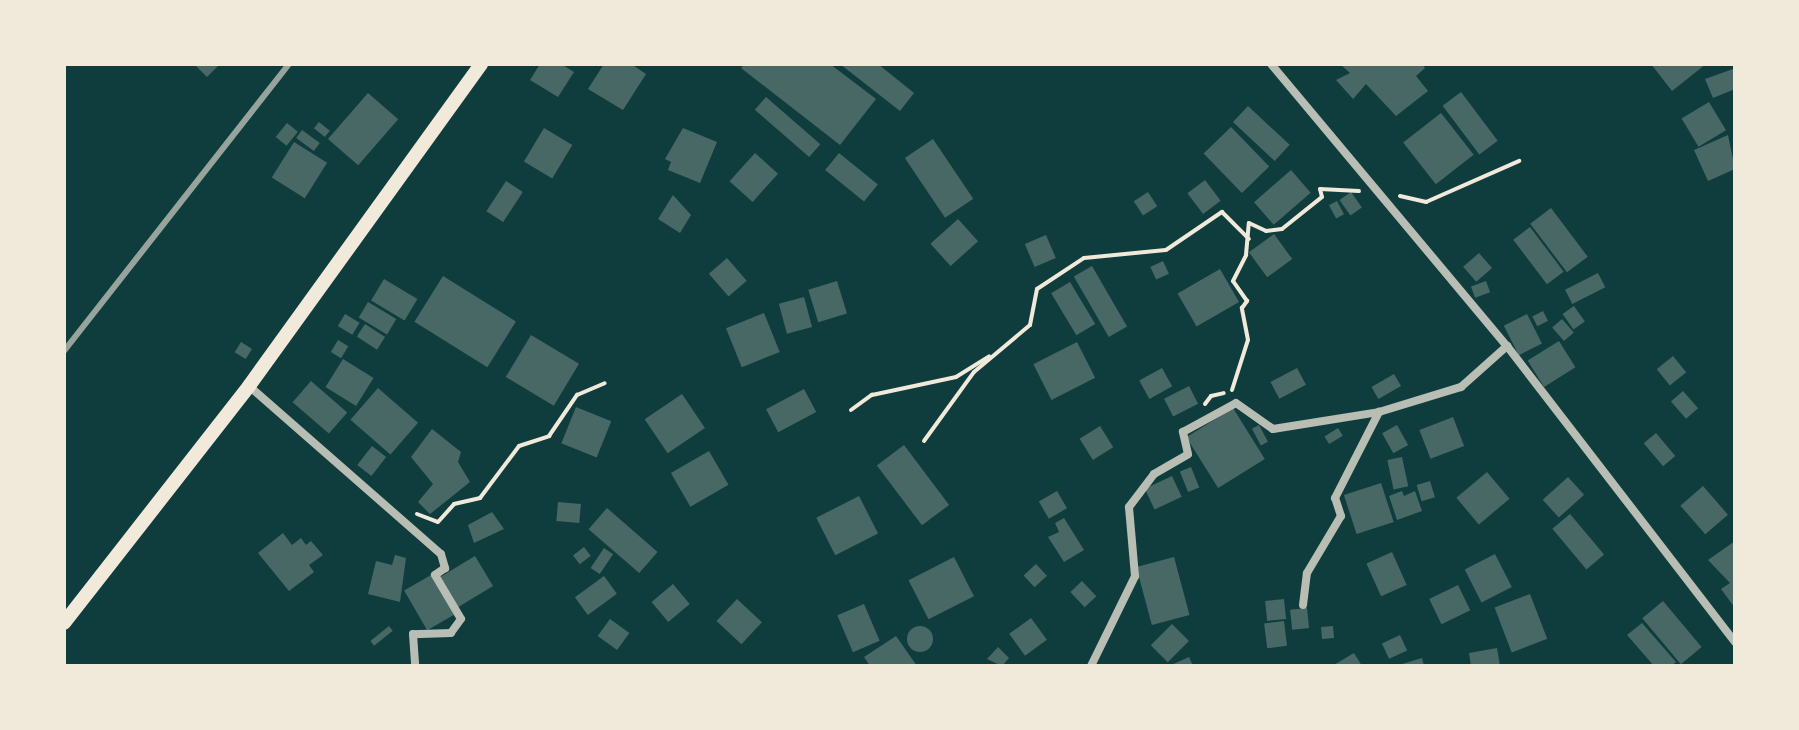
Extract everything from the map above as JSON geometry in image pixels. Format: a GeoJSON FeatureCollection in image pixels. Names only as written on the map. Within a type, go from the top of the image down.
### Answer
{"type":"FeatureCollection","features":[{"type":"Feature","properties":{"kind":"main road"},"geometry":{"type":"LineString","coordinates":[[64,623],[249,386],[481,64]]}},
{"type":"Feature","properties":{"kind":"street"},"geometry":{"type":"LineString","coordinates":[[1271,64],[1507,346],[1735,642]]}},
{"type":"Feature","properties":{"kind":"street"},"geometry":{"type":"LineString","coordinates":[[1091,666],[1135,576],[1129,507],[1154,474],[1188,454],[1183,432],[1215,411],[1236,403],[1273,429],[1379,412],[1461,387],[1507,346]]}},
{"type":"Feature","properties":{"kind":"street"},"geometry":{"type":"LineString","coordinates":[[249,386],[441,554],[445,568],[435,575],[461,619],[451,633],[413,634],[415,666]]}},
{"type":"Feature","properties":{"kind":"street"},"geometry":{"type":"LineString","coordinates":[[1303,605],[1307,573],[1341,516],[1335,498],[1379,412]]}},
{"type":"Feature","properties":{"kind":"path"},"geometry":{"type":"LineString","coordinates":[[1215,411],[1199,413],[1211,396],[1231,391],[1248,340],[1242,308],[1247,301],[1233,281],[1249,239],[1249,223],[1266,231],[1282,229],[1310,211],[1322,197],[1320,189],[1376,190],[1426,202],[1519,161]]}},
{"type":"Feature","properties":{"kind":"path"},"geometry":{"type":"LineString","coordinates":[[924,441],[974,372],[1030,325],[1037,289],[1084,258],[1166,250],[1222,212],[1249,239]]}},
{"type":"Feature","properties":{"kind":"path"},"geometry":{"type":"LineString","coordinates":[[851,410],[872,395],[956,377],[1001,348]]}},
{"type":"Feature","properties":{"kind":"path"},"geometry":{"type":"LineString","coordinates":[[408,511],[438,522],[454,504],[480,498],[519,446],[549,436],[577,395],[605,383]]}},
{"type":"Feature","properties":{"kind":"building"},"geometry":{"type":"Polygon","coordinates":[[[194,64],[220,64],[207,77],[194,64]]]}},
{"type":"Feature","properties":{"kind":"building"},"geometry":{"type":"Polygon","coordinates":[[[540,64],[561,64],[574,72],[558,97],[530,80],[540,64]]]}},
{"type":"Feature","properties":{"kind":"building"},"geometry":{"type":"Polygon","coordinates":[[[604,64],[631,64],[646,74],[623,110],[588,89],[604,64]]]}},
{"type":"Feature","properties":{"kind":"building"},"geometry":{"type":"Polygon","coordinates":[[[745,64],[830,64],[876,99],[840,145],[741,68],[745,64]]]}},
{"type":"Feature","properties":{"kind":"building"},"geometry":{"type":"Polygon","coordinates":[[[840,64],[878,64],[914,93],[900,111],[840,64]]]}},
{"type":"Feature","properties":{"kind":"building"},"geometry":{"type":"Polygon","coordinates":[[[1340,64],[1422,64],[1425,68],[1416,76],[1428,91],[1396,116],[1366,84],[1353,99],[1336,80],[1350,73],[1340,64]]]}},
{"type":"Feature","properties":{"kind":"building"},"geometry":{"type":"Polygon","coordinates":[[[1651,64],[1706,64],[1672,91],[1651,64]]]}},
{"type":"Feature","properties":{"kind":"building"},"geometry":{"type":"Polygon","coordinates":[[[1733,69],[1735,89],[1713,98],[1705,79],[1733,69]]]}},
{"type":"Feature","properties":{"kind":"building"},"geometry":{"type":"Polygon","coordinates":[[[1461,92],[1498,141],[1479,155],[1443,106],[1461,92]]]}},
{"type":"Feature","properties":{"kind":"building"},"geometry":{"type":"Polygon","coordinates":[[[368,93],[398,119],[358,165],[328,139],[368,93]]]}},
{"type":"Feature","properties":{"kind":"building"},"geometry":{"type":"Polygon","coordinates":[[[766,97],[820,144],[809,157],[755,110],[766,97]]]}},
{"type":"Feature","properties":{"kind":"building"},"geometry":{"type":"Polygon","coordinates":[[[1709,102],[1726,130],[1699,147],[1682,118],[1709,102]]]}},
{"type":"Feature","properties":{"kind":"building"},"geometry":{"type":"Polygon","coordinates":[[[1248,106],[1290,145],[1275,161],[1233,122],[1248,106]]]}},
{"type":"Feature","properties":{"kind":"building"},"geometry":{"type":"Polygon","coordinates":[[[1441,113],[1474,155],[1436,184],[1403,143],[1441,113]]]}},
{"type":"Feature","properties":{"kind":"building"},"geometry":{"type":"Polygon","coordinates":[[[319,122],[330,131],[325,137],[314,128],[319,122]]]}},
{"type":"Feature","properties":{"kind":"building"},"geometry":{"type":"Polygon","coordinates":[[[287,123],[298,132],[287,146],[276,137],[287,123]]]}},
{"type":"Feature","properties":{"kind":"building"},"geometry":{"type":"Polygon","coordinates":[[[1231,127],[1269,167],[1242,193],[1204,153],[1231,127]]]}},
{"type":"Feature","properties":{"kind":"building"},"geometry":{"type":"Polygon","coordinates":[[[544,128],[572,145],[552,178],[524,161],[544,128]]]}},
{"type":"Feature","properties":{"kind":"building"},"geometry":{"type":"Polygon","coordinates":[[[683,128],[717,142],[700,183],[668,170],[671,162],[665,159],[683,128]]]}},
{"type":"Feature","properties":{"kind":"building"},"geometry":{"type":"Polygon","coordinates":[[[302,130],[320,143],[314,151],[296,138],[302,130]]]}},
{"type":"Feature","properties":{"kind":"building"},"geometry":{"type":"Polygon","coordinates":[[[1728,135],[1735,169],[1708,181],[1694,150],[1728,135]]]}},
{"type":"Feature","properties":{"kind":"building"},"geometry":{"type":"Polygon","coordinates":[[[933,139],[973,199],[945,218],[905,158],[933,139]]]}},
{"type":"Feature","properties":{"kind":"building"},"geometry":{"type":"Polygon","coordinates":[[[294,142],[327,163],[305,198],[272,178],[294,142]]]}},
{"type":"Feature","properties":{"kind":"building"},"geometry":{"type":"Polygon","coordinates":[[[755,153],[778,174],[753,202],[730,181],[755,153]]]}},
{"type":"Feature","properties":{"kind":"building"},"geometry":{"type":"Polygon","coordinates":[[[839,153],[878,184],[864,202],[825,170],[839,153]]]}},
{"type":"Feature","properties":{"kind":"building"},"geometry":{"type":"Polygon","coordinates":[[[1291,170],[1311,193],[1274,225],[1254,202],[1291,170]]]}},
{"type":"Feature","properties":{"kind":"building"},"geometry":{"type":"Polygon","coordinates":[[[1205,180],[1221,201],[1203,214],[1187,193],[1205,180]]]}},
{"type":"Feature","properties":{"kind":"building"},"geometry":{"type":"Polygon","coordinates":[[[506,181],[523,192],[503,222],[486,211],[506,181]]]}},
{"type":"Feature","properties":{"kind":"building"},"geometry":{"type":"Polygon","coordinates":[[[1148,192],[1157,206],[1143,216],[1134,201],[1148,192]]]}},
{"type":"Feature","properties":{"kind":"building"},"geometry":{"type":"Polygon","coordinates":[[[1351,192],[1362,208],[1350,216],[1340,200],[1351,192]]]}},
{"type":"Feature","properties":{"kind":"building"},"geometry":{"type":"Polygon","coordinates":[[[673,195],[691,215],[680,233],[658,219],[673,195]]]}},
{"type":"Feature","properties":{"kind":"building"},"geometry":{"type":"Polygon","coordinates":[[[1337,201],[1344,214],[1336,218],[1329,205],[1337,201]]]}},
{"type":"Feature","properties":{"kind":"building"},"geometry":{"type":"Polygon","coordinates":[[[1551,208],[1588,257],[1567,272],[1530,224],[1551,208]]]}},
{"type":"Feature","properties":{"kind":"building"},"geometry":{"type":"Polygon","coordinates":[[[958,219],[978,241],[951,266],[931,244],[958,219]]]}},
{"type":"Feature","properties":{"kind":"building"},"geometry":{"type":"Polygon","coordinates":[[[1530,227],[1564,272],[1547,284],[1513,240],[1530,227]]]}},
{"type":"Feature","properties":{"kind":"building"},"geometry":{"type":"Polygon","coordinates":[[[1274,234],[1292,259],[1267,277],[1249,252],[1274,234]]]}},
{"type":"Feature","properties":{"kind":"building"},"geometry":{"type":"Polygon","coordinates":[[[1046,235],[1056,258],[1035,267],[1025,244],[1046,235]]]}},
{"type":"Feature","properties":{"kind":"building"},"geometry":{"type":"Polygon","coordinates":[[[1479,253],[1492,268],[1476,282],[1463,267],[1479,253]]]}},
{"type":"Feature","properties":{"kind":"building"},"geometry":{"type":"Polygon","coordinates":[[[727,258],[747,281],[729,296],[709,274],[727,258]]]}},
{"type":"Feature","properties":{"kind":"building"},"geometry":{"type":"Polygon","coordinates":[[[1163,261],[1169,274],[1156,280],[1150,267],[1163,261]]]}},
{"type":"Feature","properties":{"kind":"building"},"geometry":{"type":"Polygon","coordinates":[[[1092,266],[1127,327],[1109,337],[1074,277],[1092,266]]]}},
{"type":"Feature","properties":{"kind":"building"},"geometry":{"type":"Polygon","coordinates":[[[1220,269],[1239,302],[1197,326],[1178,294],[1220,269]]]}},
{"type":"Feature","properties":{"kind":"building"},"geometry":{"type":"Polygon","coordinates":[[[1598,273],[1605,287],[1572,304],[1565,290],[1598,273]]]}},
{"type":"Feature","properties":{"kind":"building"},"geometry":{"type":"Polygon","coordinates":[[[443,276],[516,322],[487,367],[414,322],[443,276]]]}},
{"type":"Feature","properties":{"kind":"building"},"geometry":{"type":"Polygon","coordinates":[[[384,279],[417,299],[405,321],[371,300],[384,279]]]}},
{"type":"Feature","properties":{"kind":"building"},"geometry":{"type":"Polygon","coordinates":[[[837,281],[847,314],[818,322],[808,290],[837,281]]]}},
{"type":"Feature","properties":{"kind":"building"},"geometry":{"type":"Polygon","coordinates":[[[1486,281],[1490,292],[1475,298],[1471,286],[1486,281]]]}},
{"type":"Feature","properties":{"kind":"building"},"geometry":{"type":"Polygon","coordinates":[[[1070,282],[1095,324],[1076,335],[1051,293],[1070,282]]]}},
{"type":"Feature","properties":{"kind":"building"},"geometry":{"type":"Polygon","coordinates":[[[804,297],[812,327],[787,334],[779,304],[804,297]]]}},
{"type":"Feature","properties":{"kind":"building"},"geometry":{"type":"Polygon","coordinates":[[[368,302],[396,319],[387,334],[359,317],[368,302]]]}},
{"type":"Feature","properties":{"kind":"building"},"geometry":{"type":"Polygon","coordinates":[[[1574,306],[1585,322],[1573,330],[1563,314],[1574,306]]]}},
{"type":"Feature","properties":{"kind":"building"},"geometry":{"type":"Polygon","coordinates":[[[1543,311],[1548,321],[1537,326],[1532,316],[1543,311]]]}},
{"type":"Feature","properties":{"kind":"building"},"geometry":{"type":"Polygon","coordinates":[[[764,313],[780,352],[742,367],[726,328],[764,313]]]}},
{"type":"Feature","properties":{"kind":"building"},"geometry":{"type":"Polygon","coordinates":[[[345,314],[360,323],[352,335],[338,326],[345,314]]]}},
{"type":"Feature","properties":{"kind":"building"},"geometry":{"type":"Polygon","coordinates":[[[1527,314],[1542,343],[1519,355],[1504,326],[1527,314]]]}},
{"type":"Feature","properties":{"kind":"building"},"geometry":{"type":"Polygon","coordinates":[[[1562,319],[1574,333],[1564,341],[1552,328],[1562,319]]]}},
{"type":"Feature","properties":{"kind":"building"},"geometry":{"type":"Polygon","coordinates":[[[365,324],[385,337],[377,350],[357,337],[365,324]]]}},
{"type":"Feature","properties":{"kind":"building"},"geometry":{"type":"Polygon","coordinates":[[[531,335],[579,364],[554,406],[506,377],[531,335]]]}},
{"type":"Feature","properties":{"kind":"building"},"geometry":{"type":"Polygon","coordinates":[[[338,340],[348,346],[341,358],[331,352],[338,340]]]}},
{"type":"Feature","properties":{"kind":"building"},"geometry":{"type":"Polygon","coordinates":[[[1559,341],[1575,367],[1544,387],[1528,361],[1559,341]]]}},
{"type":"Feature","properties":{"kind":"building"},"geometry":{"type":"Polygon","coordinates":[[[241,342],[252,349],[246,359],[235,352],[241,342]]]}},
{"type":"Feature","properties":{"kind":"building"},"geometry":{"type":"Polygon","coordinates":[[[1077,342],[1095,378],[1052,400],[1033,364],[1077,342]]]}},
{"type":"Feature","properties":{"kind":"building"},"geometry":{"type":"Polygon","coordinates":[[[1673,356],[1686,372],[1670,386],[1657,369],[1673,356]]]}},
{"type":"Feature","properties":{"kind":"building"},"geometry":{"type":"Polygon","coordinates":[[[343,359],[374,378],[356,406],[326,387],[343,359]]]}},
{"type":"Feature","properties":{"kind":"building"},"geometry":{"type":"Polygon","coordinates":[[[1162,368],[1172,386],[1149,399],[1139,381],[1162,368]]]}},
{"type":"Feature","properties":{"kind":"building"},"geometry":{"type":"Polygon","coordinates":[[[1297,368],[1306,385],[1279,399],[1271,382],[1297,368]]]}},
{"type":"Feature","properties":{"kind":"building"},"geometry":{"type":"Polygon","coordinates":[[[1394,374],[1401,386],[1378,399],[1371,387],[1394,374]]]}},
{"type":"Feature","properties":{"kind":"building"},"geometry":{"type":"Polygon","coordinates":[[[311,381],[347,412],[329,434],[293,402],[311,381]]]}},
{"type":"Feature","properties":{"kind":"building"},"geometry":{"type":"Polygon","coordinates":[[[1189,386],[1198,404],[1173,417],[1164,399],[1189,386]]]}},
{"type":"Feature","properties":{"kind":"building"},"geometry":{"type":"Polygon","coordinates":[[[378,388],[418,423],[390,454],[350,420],[378,388]]]}},
{"type":"Feature","properties":{"kind":"building"},"geometry":{"type":"Polygon","coordinates":[[[804,389],[816,412],[778,432],[766,409],[804,389]]]}},
{"type":"Feature","properties":{"kind":"building"},"geometry":{"type":"Polygon","coordinates":[[[1683,391],[1698,408],[1686,419],[1671,401],[1683,391]]]}},
{"type":"Feature","properties":{"kind":"building"},"geometry":{"type":"Polygon","coordinates":[[[682,394],[705,428],[668,453],[645,419],[682,394]]]}},
{"type":"Feature","properties":{"kind":"building"},"geometry":{"type":"Polygon","coordinates":[[[576,407],[611,421],[597,457],[561,443],[576,407]]]}},
{"type":"Feature","properties":{"kind":"building"},"geometry":{"type":"Polygon","coordinates":[[[1233,408],[1265,459],[1218,488],[1186,437],[1233,408]]]}},
{"type":"Feature","properties":{"kind":"building"},"geometry":{"type":"Polygon","coordinates":[[[1453,417],[1464,446],[1431,459],[1419,430],[1453,417]]]}},
{"type":"Feature","properties":{"kind":"building"},"geometry":{"type":"Polygon","coordinates":[[[1259,425],[1268,442],[1261,446],[1252,429],[1259,425]]]}},
{"type":"Feature","properties":{"kind":"building"},"geometry":{"type":"Polygon","coordinates":[[[1397,425],[1408,445],[1393,453],[1382,433],[1397,425]]]}},
{"type":"Feature","properties":{"kind":"building"},"geometry":{"type":"Polygon","coordinates":[[[1100,426],[1113,447],[1093,460],[1080,439],[1100,426]]]}},
{"type":"Feature","properties":{"kind":"building"},"geometry":{"type":"Polygon","coordinates":[[[1338,428],[1343,436],[1329,444],[1324,436],[1338,428]]]}},
{"type":"Feature","properties":{"kind":"building"},"geometry":{"type":"Polygon","coordinates":[[[432,429],[461,452],[458,462],[470,482],[430,514],[418,502],[433,484],[411,457],[432,429]]]}},
{"type":"Feature","properties":{"kind":"building"},"geometry":{"type":"Polygon","coordinates":[[[1656,433],[1675,456],[1663,466],[1644,443],[1656,433]]]}},
{"type":"Feature","properties":{"kind":"building"},"geometry":{"type":"Polygon","coordinates":[[[904,445],[949,505],[922,525],[877,465],[904,445]]]}},
{"type":"Feature","properties":{"kind":"building"},"geometry":{"type":"Polygon","coordinates":[[[372,446],[386,457],[371,476],[357,465],[372,446]]]}},
{"type":"Feature","properties":{"kind":"building"},"geometry":{"type":"Polygon","coordinates":[[[709,451],[728,485],[690,507],[671,473],[709,451]]]}},
{"type":"Feature","properties":{"kind":"building"},"geometry":{"type":"Polygon","coordinates":[[[1402,457],[1408,486],[1394,489],[1387,460],[1402,457]]]}},
{"type":"Feature","properties":{"kind":"building"},"geometry":{"type":"Polygon","coordinates":[[[1191,467],[1199,487],[1188,492],[1180,471],[1191,467]]]}},
{"type":"Feature","properties":{"kind":"building"},"geometry":{"type":"Polygon","coordinates":[[[1487,472],[1509,499],[1479,525],[1456,498],[1487,472]]]}},
{"type":"Feature","properties":{"kind":"building"},"geometry":{"type":"Polygon","coordinates":[[[1172,476],[1182,497],[1155,510],[1145,489],[1172,476]]]}},
{"type":"Feature","properties":{"kind":"building"},"geometry":{"type":"Polygon","coordinates":[[[1568,477],[1584,495],[1559,518],[1543,500],[1568,477]]]}},
{"type":"Feature","properties":{"kind":"building"},"geometry":{"type":"Polygon","coordinates":[[[1430,481],[1435,497],[1422,501],[1417,485],[1430,481]]]}},
{"type":"Feature","properties":{"kind":"building"},"geometry":{"type":"Polygon","coordinates":[[[1381,483],[1394,522],[1357,534],[1344,495],[1381,483]]]}},
{"type":"Feature","properties":{"kind":"building"},"geometry":{"type":"Polygon","coordinates":[[[1703,486],[1728,515],[1705,534],[1680,506],[1703,486]]]}},
{"type":"Feature","properties":{"kind":"building"},"geometry":{"type":"Polygon","coordinates":[[[1057,491],[1067,508],[1049,519],[1039,502],[1057,491]]]}},
{"type":"Feature","properties":{"kind":"building"},"geometry":{"type":"Polygon","coordinates":[[[1402,491],[1404,496],[1415,491],[1422,511],[1397,520],[1389,496],[1402,491]]]}},
{"type":"Feature","properties":{"kind":"building"},"geometry":{"type":"Polygon","coordinates":[[[859,496],[878,533],[835,555],[816,518],[859,496]]]}},
{"type":"Feature","properties":{"kind":"building"},"geometry":{"type":"Polygon","coordinates":[[[558,502],[581,504],[579,523],[556,521],[558,502]]]}},
{"type":"Feature","properties":{"kind":"building"},"geometry":{"type":"Polygon","coordinates":[[[607,508],[658,552],[639,573],[589,529],[607,508]]]}},
{"type":"Feature","properties":{"kind":"building"},"geometry":{"type":"Polygon","coordinates":[[[492,512],[504,529],[474,543],[468,525],[492,512]]]}},
{"type":"Feature","properties":{"kind":"building"},"geometry":{"type":"Polygon","coordinates":[[[1570,514],[1604,555],[1586,569],[1552,529],[1570,514]]]}},
{"type":"Feature","properties":{"kind":"building"},"geometry":{"type":"Polygon","coordinates":[[[1064,518],[1084,550],[1064,562],[1048,537],[1059,532],[1055,523],[1064,518]]]}},
{"type":"Feature","properties":{"kind":"building"},"geometry":{"type":"Polygon","coordinates":[[[283,533],[292,545],[301,538],[306,545],[311,541],[323,555],[309,565],[314,572],[289,591],[258,553],[283,533]]]}},
{"type":"Feature","properties":{"kind":"building"},"geometry":{"type":"Polygon","coordinates":[[[1735,541],[1735,608],[1721,589],[1730,583],[1708,560],[1735,541]]]}},
{"type":"Feature","properties":{"kind":"building"},"geometry":{"type":"Polygon","coordinates":[[[584,547],[591,556],[580,564],[573,556],[584,547]]]}},
{"type":"Feature","properties":{"kind":"building"},"geometry":{"type":"Polygon","coordinates":[[[604,548],[613,554],[600,574],[591,568],[604,548]]]}},
{"type":"Feature","properties":{"kind":"building"},"geometry":{"type":"Polygon","coordinates":[[[1392,552],[1407,585],[1381,596],[1366,563],[1392,552]]]}},
{"type":"Feature","properties":{"kind":"building"},"geometry":{"type":"Polygon","coordinates":[[[1495,554],[1512,587],[1482,602],[1465,569],[1495,554]]]}},
{"type":"Feature","properties":{"kind":"building"},"geometry":{"type":"Polygon","coordinates":[[[395,555],[406,558],[400,602],[368,594],[376,561],[392,565],[395,555]]]}},
{"type":"Feature","properties":{"kind":"building"},"geometry":{"type":"Polygon","coordinates":[[[475,556],[493,586],[457,608],[439,578],[475,556]]]}},
{"type":"Feature","properties":{"kind":"building"},"geometry":{"type":"Polygon","coordinates":[[[954,557],[974,596],[929,619],[909,580],[954,557]]]}},
{"type":"Feature","properties":{"kind":"building"},"geometry":{"type":"Polygon","coordinates":[[[1174,557],[1190,615],[1152,625],[1136,567],[1174,557]]]}},
{"type":"Feature","properties":{"kind":"building"},"geometry":{"type":"Polygon","coordinates":[[[1036,564],[1047,576],[1034,587],[1024,576],[1036,564]]]}},
{"type":"Feature","properties":{"kind":"building"},"geometry":{"type":"Polygon","coordinates":[[[431,575],[454,615],[427,630],[404,590],[431,575]]]}},
{"type":"Feature","properties":{"kind":"building"},"geometry":{"type":"Polygon","coordinates":[[[604,576],[617,594],[588,615],[575,597],[604,576]]]}},
{"type":"Feature","properties":{"kind":"building"},"geometry":{"type":"Polygon","coordinates":[[[1082,581],[1096,596],[1085,607],[1070,592],[1082,581]]]}},
{"type":"Feature","properties":{"kind":"building"},"geometry":{"type":"Polygon","coordinates":[[[673,584],[690,604],[668,622],[652,602],[673,584]]]}},
{"type":"Feature","properties":{"kind":"building"},"geometry":{"type":"Polygon","coordinates":[[[1458,585],[1470,610],[1442,624],[1429,599],[1458,585]]]}},
{"type":"Feature","properties":{"kind":"building"},"geometry":{"type":"Polygon","coordinates":[[[1530,594],[1547,639],[1512,652],[1495,608],[1530,594]]]}},
{"type":"Feature","properties":{"kind":"building"},"geometry":{"type":"Polygon","coordinates":[[[737,599],[762,622],[741,644],[717,621],[737,599]]]}},
{"type":"Feature","properties":{"kind":"building"},"geometry":{"type":"Polygon","coordinates":[[[1284,599],[1286,619],[1267,621],[1265,601],[1284,599]]]}},
{"type":"Feature","properties":{"kind":"building"},"geometry":{"type":"Polygon","coordinates":[[[1663,601],[1702,647],[1681,664],[1642,618],[1663,601]]]}},
{"type":"Feature","properties":{"kind":"building"},"geometry":{"type":"Polygon","coordinates":[[[864,604],[880,641],[853,652],[837,615],[864,604]]]}},
{"type":"Feature","properties":{"kind":"building"},"geometry":{"type":"Polygon","coordinates":[[[1307,608],[1309,628],[1292,630],[1290,610],[1307,608]]]}},
{"type":"Feature","properties":{"kind":"building"},"geometry":{"type":"Polygon","coordinates":[[[1031,618],[1047,640],[1025,656],[1009,634],[1031,618]]]}},
{"type":"Feature","properties":{"kind":"building"},"geometry":{"type":"Polygon","coordinates":[[[610,619],[629,633],[617,650],[598,636],[610,619]]]}},
{"type":"Feature","properties":{"kind":"building"},"geometry":{"type":"Polygon","coordinates":[[[1284,621],[1287,646],[1267,648],[1264,623],[1284,621]]]}},
{"type":"Feature","properties":{"kind":"building"},"geometry":{"type":"Polygon","coordinates":[[[1642,623],[1676,662],[1671,666],[1654,666],[1627,635],[1642,623]]]}},
{"type":"Feature","properties":{"kind":"building"},"geometry":{"type":"Polygon","coordinates":[[[1172,624],[1189,641],[1168,662],[1151,645],[1172,624]]]}},
{"type":"Feature","properties":{"kind":"building"},"geometry":{"type":"Polygon","coordinates":[[[389,626],[393,631],[374,646],[370,641],[389,626]]]}},
{"type":"Feature","properties":{"kind":"building"},"geometry":{"type":"Polygon","coordinates":[[[920,626],[930,629],[933,639],[930,649],[920,652],[910,649],[907,639],[910,629],[920,626]]]}},
{"type":"Feature","properties":{"kind":"building"},"geometry":{"type":"Polygon","coordinates":[[[1333,626],[1334,638],[1322,639],[1321,627],[1333,626]]]}},
{"type":"Feature","properties":{"kind":"building"},"geometry":{"type":"Polygon","coordinates":[[[1400,635],[1407,650],[1389,659],[1382,643],[1400,635]]]}},
{"type":"Feature","properties":{"kind":"building"},"geometry":{"type":"Polygon","coordinates":[[[896,636],[917,666],[870,666],[864,657],[896,636]]]}},
{"type":"Feature","properties":{"kind":"building"},"geometry":{"type":"Polygon","coordinates":[[[998,647],[1009,658],[1002,666],[987,659],[998,647]]]}},
{"type":"Feature","properties":{"kind":"building"},"geometry":{"type":"Polygon","coordinates":[[[1497,648],[1500,666],[1471,666],[1469,653],[1497,648]]]}},
{"type":"Feature","properties":{"kind":"building"},"geometry":{"type":"Polygon","coordinates":[[[1354,653],[1362,666],[1332,666],[1354,653]]]}},
{"type":"Feature","properties":{"kind":"building"},"geometry":{"type":"Polygon","coordinates":[[[1189,657],[1193,666],[1169,666],[1189,657]]]}},
{"type":"Feature","properties":{"kind":"building"},"geometry":{"type":"Polygon","coordinates":[[[1422,658],[1424,666],[1399,665],[1422,658]]]}},
{"type":"Feature","properties":{"kind":"railway"},"geometry":{"type":"LineString","coordinates":[[64,351],[289,64]]}}]}
